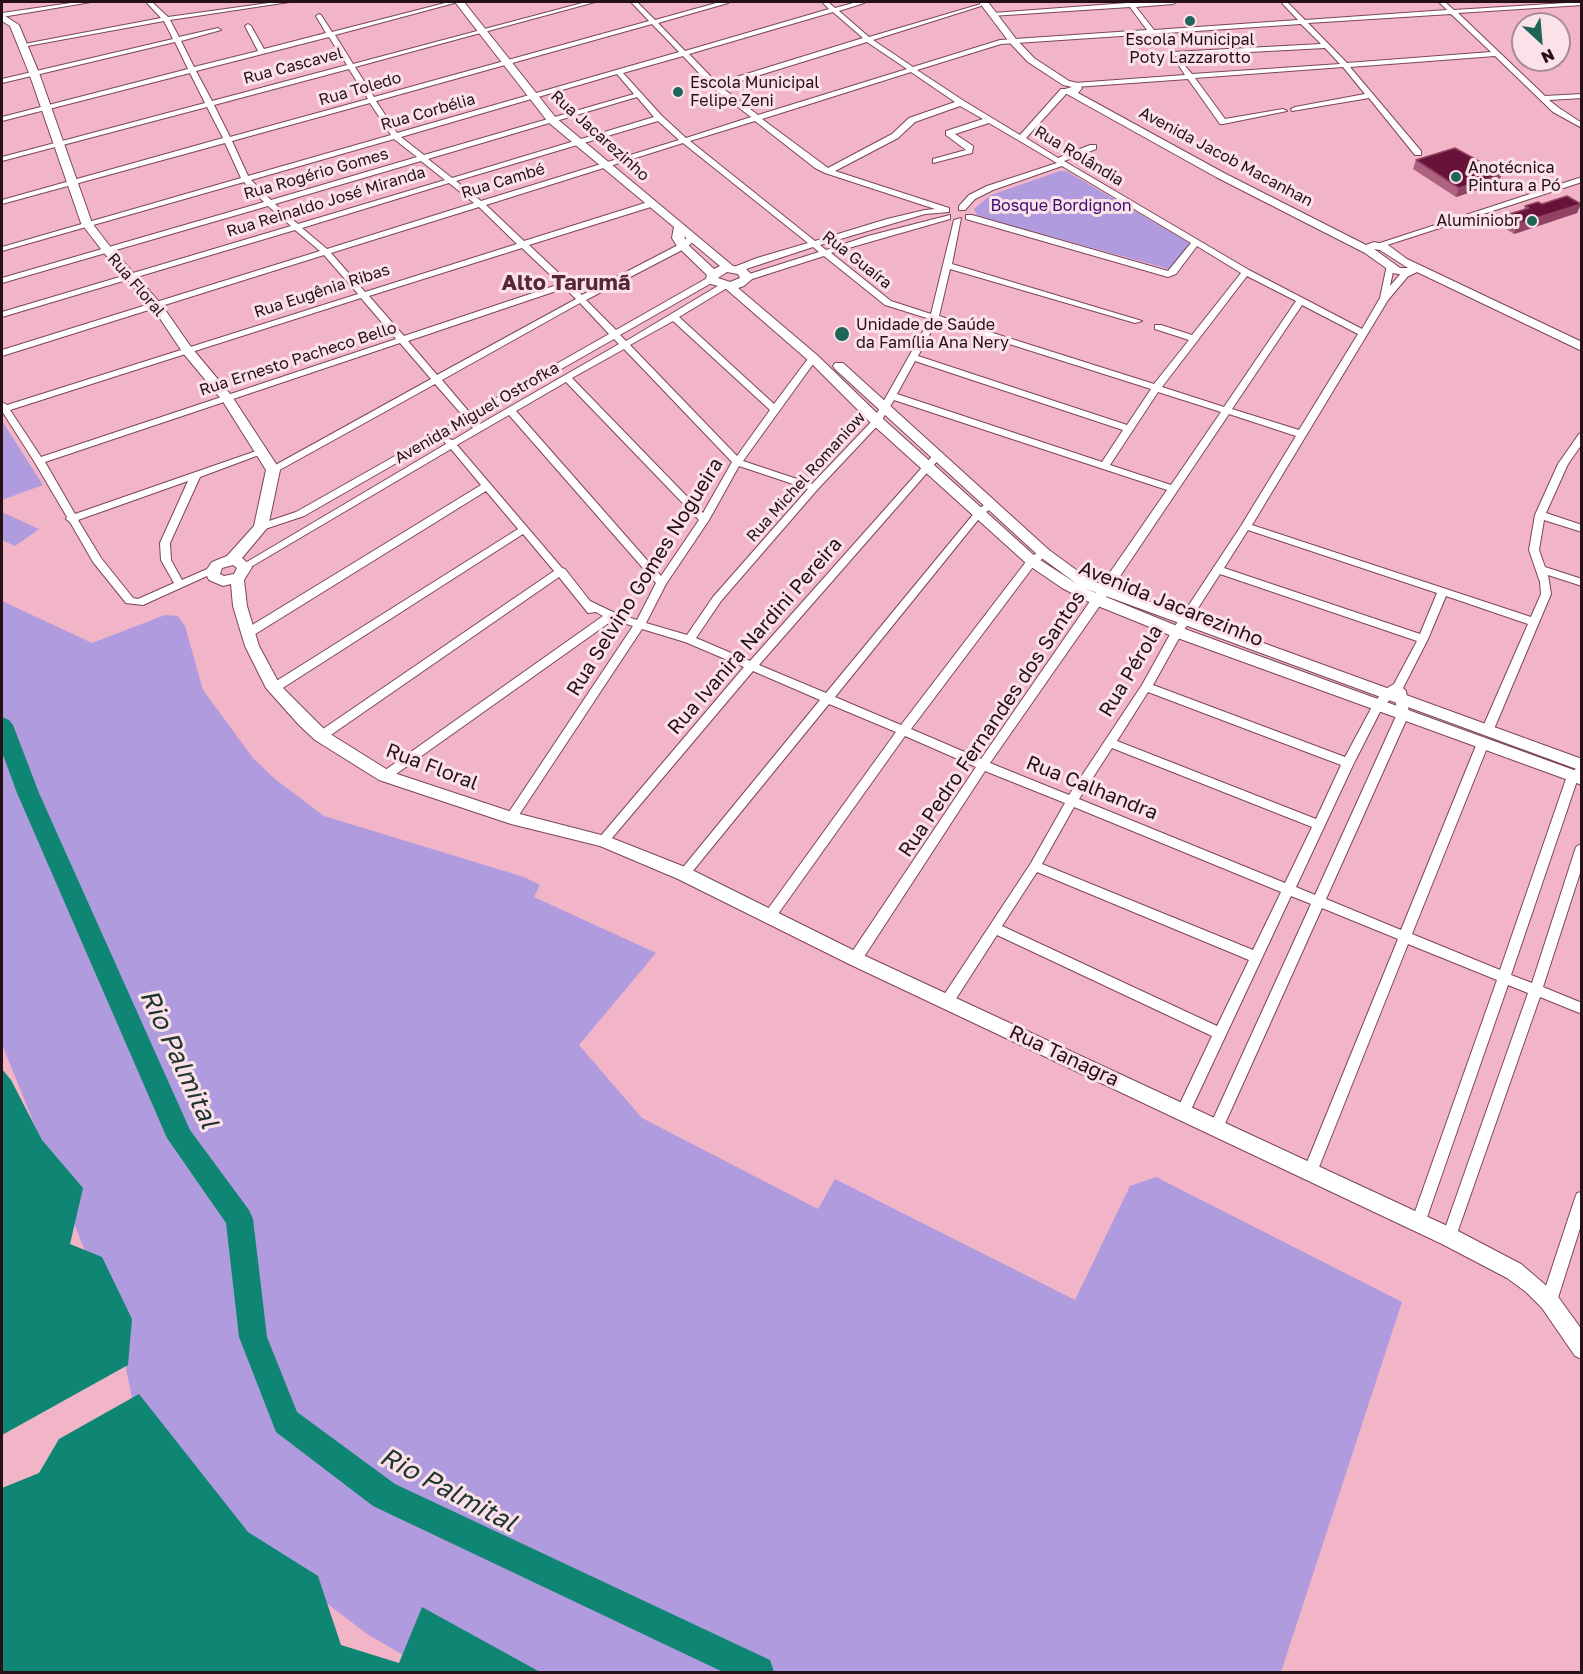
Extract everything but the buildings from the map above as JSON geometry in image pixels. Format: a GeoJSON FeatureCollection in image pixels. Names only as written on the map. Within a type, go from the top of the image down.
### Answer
{"type":"FeatureCollection","features":[{"type":"Feature","properties":{"kind":"street"},"geometry":{"type":"LineString","coordinates":[[2,16],[88,2]]}},
{"type":"Feature","properties":{"kind":"street"},"geometry":{"type":"LineString","coordinates":[[149,2],[166,19],[245,178],[269,203],[326,252],[479,429]]}},
{"type":"Feature","properties":{"kind":"street"},"geometry":{"type":"LineString","coordinates":[[22,45],[166,19],[286,2]]}},
{"type":"Feature","properties":{"kind":"street"},"geometry":{"type":"LineString","coordinates":[[2,118],[459,2]]}},
{"type":"Feature","properties":{"kind":"street","name":"Rua Jacarezinho"},"geometry":{"type":"LineString","coordinates":[[459,2],[552,120],[692,238],[735,278]]}},
{"type":"Feature","properties":{"kind":"street","name":"Rua Cascavel"},"geometry":{"type":"LineString","coordinates":[[2,159],[592,2]]}},
{"type":"Feature","properties":{"kind":"street"},"geometry":{"type":"LineString","coordinates":[[634,2],[716,86],[828,171],[946,213],[958,220],[969,217],[1168,274],[1174,271],[1195,243]]}},
{"type":"Feature","properties":{"kind":"street","name":"Rua Toledo"},"geometry":{"type":"LineString","coordinates":[[2,202],[726,2]]}},
{"type":"Feature","properties":{"kind":"street","name":"Rua Rolândia"},"geometry":{"type":"LineString","coordinates":[[825,2],[869,40],[911,71],[961,103],[1195,243],[1300,302],[1363,333]]}},
{"type":"Feature","properties":{"kind":"street","name":"Rua Corbélia"},"geometry":{"type":"LineString","coordinates":[[2,249],[862,2]]}},
{"type":"Feature","properties":{"kind":"street"},"geometry":{"type":"LineString","coordinates":[[993,15],[1130,3],[1173,2]]}},
{"type":"Feature","properties":{"kind":"street"},"geometry":{"type":"LineString","coordinates":[[1284,2],[1345,65],[1368,96],[1418,153]]}},
{"type":"Feature","properties":{"kind":"street"},"geometry":{"type":"LineString","coordinates":[[1442,2],[1556,110],[1581,126]]}},
{"type":"Feature","properties":{"kind":"street"},"geometry":{"type":"LineString","coordinates":[[716,86],[869,40],[980,3]]}},
{"type":"Feature","properties":{"kind":"street","name":"Avenida Jacob Macanhan"},"geometry":{"type":"LineString","coordinates":[[980,3],[993,15],[1009,41]]}},
{"type":"Feature","properties":{"kind":"street","name":"Avenida Jacob Macanhan"},"geometry":{"type":"LineString","coordinates":[[980,3],[1027,65],[1220,175],[1374,247],[1390,250],[1409,270],[1581,356]]}},
{"type":"Feature","properties":{"kind":"street"},"geometry":{"type":"LineString","coordinates":[[1130,3],[1152,32]]}},
{"type":"Feature","properties":{"kind":"street","name":"Rua Cambé"},"geometry":{"type":"LineString","coordinates":[[2,353],[1009,41],[1581,3]]}},
{"type":"Feature","properties":{"kind":"street","name":"Rua Floral"},"geometry":{"type":"LineString","coordinates":[[2,16],[14,26],[34,73],[87,223],[108,252],[157,306],[187,350],[227,398],[273,470]]}},
{"type":"Feature","properties":{"kind":"street"},"geometry":{"type":"LineString","coordinates":[[319,16],[395,136],[480,204],[581,299],[737,462],[814,488]]}},
{"type":"Feature","properties":{"kind":"street"},"geometry":{"type":"LineString","coordinates":[[248,26],[261,51]]}},
{"type":"Feature","properties":{"kind":"street"},"geometry":{"type":"LineString","coordinates":[[2,81],[175,38],[218,30]]}},
{"type":"Feature","properties":{"kind":"street"},"geometry":{"type":"LineString","coordinates":[[1173,54],[1327,46]]}},
{"type":"Feature","properties":{"kind":"street"},"geometry":{"type":"LineString","coordinates":[[1024,176],[1039,161],[1025,141],[1068,88],[1190,75],[1498,54]]}},
{"type":"Feature","properties":{"kind":"street"},"geometry":{"type":"LineString","coordinates":[[1179,61],[1223,122],[1283,111]]}},
{"type":"Feature","properties":{"kind":"street","name":"Rua Guaíra"},"geometry":{"type":"LineString","coordinates":[[619,72],[659,118],[685,141],[822,253],[888,303],[934,320],[1301,434]]}},
{"type":"Feature","properties":{"kind":"street","name":"Rua Rogério Gomes"},"geometry":{"type":"LineString","coordinates":[[2,281],[108,252],[638,95]]}},
{"type":"Feature","properties":{"kind":"street"},"geometry":{"type":"LineString","coordinates":[[1295,109],[1368,96]]}},
{"type":"Feature","properties":{"kind":"street"},"geometry":{"type":"LineString","coordinates":[[1544,98],[1581,96]]}},
{"type":"Feature","properties":{"kind":"street"},"geometry":{"type":"LineString","coordinates":[[828,171],[895,136],[912,120],[961,103]]}},
{"type":"Feature","properties":{"kind":"street","name":"Rua Reinaldo José Miranda"},"geometry":{"type":"LineString","coordinates":[[2,315],[659,118]]}},
{"type":"Feature","properties":{"kind":"street"},"geometry":{"type":"LineString","coordinates":[[936,161],[969,151],[970,148],[949,133],[989,120]]}},
{"type":"Feature","properties":{"kind":"street"},"geometry":{"type":"LineString","coordinates":[[946,213],[962,208],[972,198],[990,188],[1062,162],[1093,147]]}},
{"type":"Feature","properties":{"kind":"street"},"geometry":{"type":"LineString","coordinates":[[1374,247],[1581,179]]}},
{"type":"Feature","properties":{"kind":"street","name":"Rua Eugênia Ribas"},"geometry":{"type":"LineString","coordinates":[[2,407],[651,204]]}},
{"type":"Feature","properties":{"kind":"street"},"geometry":{"type":"LineString","coordinates":[[962,208],[969,212],[969,217]]}},
{"type":"Feature","properties":{"kind":"street","name":"Avenida Miguel Ostrofka"},"geometry":{"type":"LineString","coordinates":[[71,519],[97,560],[130,600],[139,603],[181,583],[230,571],[674,317],[735,278],[811,244],[925,212],[946,213]]}},
{"type":"Feature","properties":{"kind":"street","name":"Avenida Miguel Ostrofka"},"geometry":{"type":"LineString","coordinates":[[735,278],[946,213]]}},
{"type":"Feature","properties":{"kind":"street","name":"Rua Michel Romaniow"},"geometry":{"type":"LineString","coordinates":[[689,639],[717,599],[884,408],[934,320],[949,266],[958,220]]}},
{"type":"Feature","properties":{"kind":"street"},"geometry":{"type":"LineString","coordinates":[[679,228],[678,237],[683,246],[713,276],[716,283],[735,278]]}},
{"type":"Feature","properties":{"kind":"street"},"geometry":{"type":"LineString","coordinates":[[230,571],[261,527],[273,470],[581,299],[683,246],[692,238]]}},
{"type":"Feature","properties":{"kind":"street"},"geometry":{"type":"LineString","coordinates":[[1390,250],[1401,239]]}},
{"type":"Feature","properties":{"kind":"street","name":"Avenida Jacob Macanhan"},"geometry":{"type":"LineString","coordinates":[[1374,247],[1390,267],[1409,270],[1581,347]]}},
{"type":"Feature","properties":{"kind":"street"},"geometry":{"type":"LineString","coordinates":[[949,266],[1138,321]]}},
{"type":"Feature","properties":{"kind":"street","name":"Rua Pérola"},"geometry":{"type":"LineString","coordinates":[[1384,299],[1390,267]]}},
{"type":"Feature","properties":{"kind":"street","name":"Rua Pérola"},"geometry":{"type":"LineString","coordinates":[[947,1001],[1035,866],[1072,801],[1146,687],[1181,626],[1246,526],[1384,299],[1409,270]]}},
{"type":"Feature","properties":{"kind":"street"},"geometry":{"type":"LineString","coordinates":[[1104,466],[1127,428],[1156,388],[1246,272]]}},
{"type":"Feature","properties":{"kind":"street"},"geometry":{"type":"LineString","coordinates":[[713,276],[735,278]]}},
{"type":"Feature","properties":{"kind":"street","name":"Avenida Miguel Ostrofka"},"geometry":{"type":"LineString","coordinates":[[261,527],[300,514],[713,276]]}},
{"type":"Feature","properties":{"kind":"street","name":"Avenida Jacarezinho"},"geometry":{"type":"LineString","coordinates":[[735,278],[813,358],[884,408]]}},
{"type":"Feature","properties":{"kind":"street","name":"Avenida Jacarezinho"},"geometry":{"type":"LineString","coordinates":[[735,278],[884,408],[933,461],[1038,557],[1074,576],[1101,596],[1394,700],[1579,772]]}},
{"type":"Feature","properties":{"kind":"street","name":"Rua Ernesto Pacheco Bello"},"geometry":{"type":"LineString","coordinates":[[39,461],[566,285]]}},
{"type":"Feature","properties":{"kind":"street","name":"Rua Pedro Fernandes dos Santos"},"geometry":{"type":"LineString","coordinates":[[855,959],[983,765],[1101,596],[1300,302]]}},
{"type":"Feature","properties":{"kind":"street"},"geometry":{"type":"LineString","coordinates":[[674,317],[774,409]]}},
{"type":"Feature","properties":{"kind":"street"},"geometry":{"type":"LineString","coordinates":[[1158,327],[1195,339]]}},
{"type":"Feature","properties":{"kind":"street"},"geometry":{"type":"LineString","coordinates":[[913,357],[1127,428]]}},
{"type":"Feature","properties":{"kind":"street","name":"Rua Selvino Gomes Nogueira"},"geometry":{"type":"LineString","coordinates":[[511,818],[642,623],[662,583],[704,520],[737,462],[813,358]]}},
{"type":"Feature","properties":{"kind":"street"},"geometry":{"type":"LineString","coordinates":[[567,378],[704,520]]}},
{"type":"Feature","properties":{"kind":"street"},"geometry":{"type":"LineString","coordinates":[[2,407],[39,461],[71,519],[262,452]]}},
{"type":"Feature","properties":{"kind":"street"},"geometry":{"type":"LineString","coordinates":[[884,408],[1104,466],[1173,489]]}},
{"type":"Feature","properties":{"kind":"street"},"geometry":{"type":"LineString","coordinates":[[510,410],[662,583]]}},
{"type":"Feature","properties":{"kind":"street"},"geometry":{"type":"LineString","coordinates":[[441,433],[589,604],[595,616],[595,627]]}},
{"type":"Feature","properties":{"kind":"street"},"geometry":{"type":"LineString","coordinates":[[1310,1172],[1406,938],[1485,736],[1546,594],[1534,542],[1540,515],[1563,464],[1581,436]]}},
{"type":"Feature","properties":{"kind":"street","name":"Rua Ivanira Nardini Pereira"},"geometry":{"type":"LineString","coordinates":[[603,840],[752,665],[933,461]]}},
{"type":"Feature","properties":{"kind":"street"},"geometry":{"type":"LineString","coordinates":[[181,583],[166,560],[165,543],[196,475]]}},
{"type":"Feature","properties":{"kind":"street"},"geometry":{"type":"LineString","coordinates":[[248,633],[487,486]]}},
{"type":"Feature","properties":{"kind":"street"},"geometry":{"type":"LineString","coordinates":[[684,874],[984,509]]}},
{"type":"Feature","properties":{"kind":"street"},"geometry":{"type":"LineString","coordinates":[[1540,515],[1581,529]]}},
{"type":"Feature","properties":{"kind":"street"},"geometry":{"type":"LineString","coordinates":[[1246,526],[1534,622]]}},
{"type":"Feature","properties":{"kind":"street"},"geometry":{"type":"LineString","coordinates":[[274,688],[524,529]]}},
{"type":"Feature","properties":{"kind":"street"},"geometry":{"type":"LineString","coordinates":[[769,917],[904,730],[1038,557]]}},
{"type":"Feature","properties":{"kind":"street"},"geometry":{"type":"LineString","coordinates":[[1541,569],[1581,583]]}},
{"type":"Feature","properties":{"kind":"street"},"geometry":{"type":"LineString","coordinates":[[1218,570],[1423,639]]}},
{"type":"Feature","properties":{"kind":"street","name":"Rua Floral"},"geometry":{"type":"LineString","coordinates":[[230,571],[257,658],[274,688],[304,722],[321,736],[385,776],[511,818]]}},
{"type":"Feature","properties":{"kind":"street"},"geometry":{"type":"LineString","coordinates":[[321,736],[561,571]]}},
{"type":"Feature","properties":{"kind":"street"},"geometry":{"type":"LineString","coordinates":[[1216,1128],[1317,900],[1394,700],[1443,592]]}},
{"type":"Feature","properties":{"kind":"street","name":"Rua Calhandra"},"geometry":{"type":"LineString","coordinates":[[589,604],[611,616],[642,623],[689,639],[983,765],[1581,1009]]}},
{"type":"Feature","properties":{"kind":"street"},"geometry":{"type":"LineString","coordinates":[[385,776],[611,616]]}},
{"type":"Feature","properties":{"kind":"street"},"geometry":{"type":"LineString","coordinates":[[1146,687],[1348,763]]}},
{"type":"Feature","properties":{"kind":"street"},"geometry":{"type":"LineString","coordinates":[[1183,1112],[1348,763],[1394,700]]}},
{"type":"Feature","properties":{"kind":"street"},"geometry":{"type":"LineString","coordinates":[[1110,743],[1319,825]]}},
{"type":"Feature","properties":{"kind":"street"},"geometry":{"type":"LineString","coordinates":[[1418,1223],[1503,976],[1579,772]]}},
{"type":"Feature","properties":{"kind":"street","name":"Rua Tanagra"},"geometry":{"type":"LineString","coordinates":[[511,818],[603,840],[684,874],[855,959],[1449,1237],[1514,1270],[1533,1284],[1548,1301],[1581,1349]]}},
{"type":"Feature","properties":{"kind":"street"},"geometry":{"type":"LineString","coordinates":[[1449,1237],[1536,989],[1581,847]]}},
{"type":"Feature","properties":{"kind":"street"},"geometry":{"type":"LineString","coordinates":[[1035,866],[1256,957]]}},
{"type":"Feature","properties":{"kind":"street"},"geometry":{"type":"LineString","coordinates":[[994,928],[1219,1033]]}},
{"type":"Feature","properties":{"kind":"street"},"geometry":{"type":"LineString","coordinates":[[1548,1301],[1581,1198]]}},
{"type":"Feature","properties":{"kind":"green space","name":"Bosque Bordignon"},"geometry":{"type":"Polygon","coordinates":[[[1060,171],[1066,171],[1191,244],[1169,269],[984,218],[977,215],[974,209],[991,195],[1060,171]]]}},
{"type":"Feature","properties":{"kind":"green space"},"geometry":{"type":"Polygon","coordinates":[[[2,421],[43,485],[2,500],[2,421]]]}},
{"type":"Feature","properties":{"kind":"green space"},"geometry":{"type":"Polygon","coordinates":[[[2,512],[39,529],[15,546],[2,540],[2,512]]]}},
{"type":"Feature","properties":{"kind":"green space"},"geometry":{"type":"Polygon","coordinates":[[[2,601],[92,643],[165,615],[178,616],[185,626],[203,690],[253,758],[275,779],[324,816],[524,877],[540,885],[534,897],[656,953],[579,1045],[642,1118],[818,1209],[835,1179],[1075,1300],[1130,1186],[1156,1177],[1402,1302],[1281,1672],[432,1672],[367,1634],[159,1475],[137,1423],[120,1338],[2,1044],[2,601]]]}},
{"type":"Feature","properties":{"kind":"shaded area"},"geometry":{"type":"Polygon","coordinates":[[[2,1069],[11,1080],[42,1140],[83,1188],[70,1244],[102,1257],[132,1319],[128,1365],[2,1435],[2,1069]]]}},
{"type":"Feature","properties":{"kind":"shaded area"},"geometry":{"type":"Polygon","coordinates":[[[139,1394],[248,1532],[318,1576],[341,1645],[399,1663],[422,1607],[540,1672],[2,1672],[2,1488],[39,1473],[59,1439],[139,1394]]]}},
{"type":"Feature","properties":{"kind":"waterway","name":"Rio Palmital"},"geometry":{"type":"LineString","coordinates":[[2,725],[28,793],[180,1138],[239,1219],[253,1337],[286,1422],[384,1495],[758,1672]]}},
{"type":"Feature","properties":{"kind":"place","name":"Escola Municipal Poty Lazzarotto"},"geometry":{"type":"Point","coordinates":[1190,21]}},
{"type":"Feature","properties":{"kind":"place","name":"Escola Municipal Felipe Zeni"},"geometry":{"type":"Point","coordinates":[678,92]}},
{"type":"Feature","properties":{"kind":"place","name":"Anotécnica Pintura a Pó"},"geometry":{"type":"Point","coordinates":[1456,177]}},
{"type":"Feature","properties":{"kind":"place","name":"Aluminiobr"},"geometry":{"type":"Point","coordinates":[1532,221]}},
{"type":"Feature","properties":{"kind":"place","name":"Unidade de Saúde da Família Ana Nery"},"geometry":{"type":"Point","coordinates":[842,334]}},
{"type":"Feature","properties":{"kind":"district","name":"Alto Tarumã"},"geometry":{"type":"Point","coordinates":[566,283]}}]}
